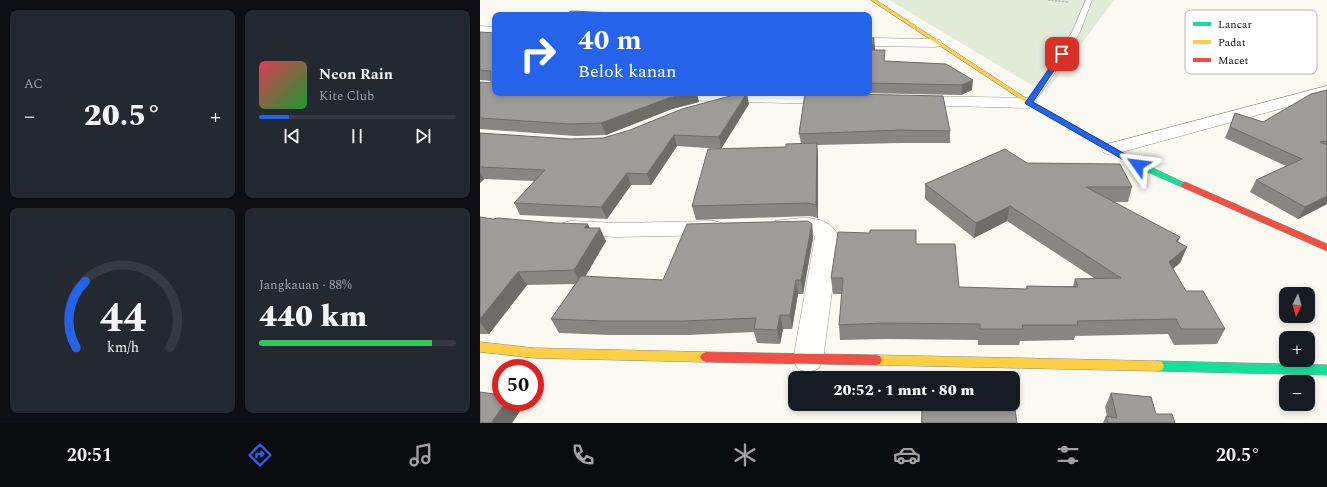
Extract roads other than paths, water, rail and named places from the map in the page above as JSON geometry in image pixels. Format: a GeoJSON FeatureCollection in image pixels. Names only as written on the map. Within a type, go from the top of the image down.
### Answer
{"type":"FeatureCollection","features":[{"type":"Feature","properties":{"kind":"main road"},"geometry":{"type":"LineString","coordinates":[[873,0],[935,43],[1029,103],[1138,165],[1327,248]]}},
{"type":"Feature","properties":{"kind":"main road"},"geometry":{"type":"LineString","coordinates":[[480,348],[534,353],[1327,370]]}},
{"type":"Feature","properties":{"kind":"street"},"geometry":{"type":"LineString","coordinates":[[480,30],[492,31]]}},
{"type":"Feature","properties":{"kind":"street"},"geometry":{"type":"LineString","coordinates":[[872,42],[935,43]]}},
{"type":"Feature","properties":{"kind":"street"},"geometry":{"type":"LineString","coordinates":[[1111,149],[1327,91]]}},
{"type":"Feature","properties":{"kind":"street"},"geometry":{"type":"LineString","coordinates":[[717,96],[852,100]]}},
{"type":"Feature","properties":{"kind":"street"},"geometry":{"type":"LineString","coordinates":[[686,112],[742,97]]}},
{"type":"Feature","properties":{"kind":"street"},"geometry":{"type":"LineString","coordinates":[[899,101],[1029,103]]}},
{"type":"Feature","properties":{"kind":"street"},"geometry":{"type":"LineString","coordinates":[[763,226],[810,225],[820,228],[826,232],[827,237],[808,360]]}},
{"type":"Feature","properties":{"kind":"street"},"geometry":{"type":"LineString","coordinates":[[546,226],[617,230],[733,227]]}},
{"type":"Feature","properties":{"kind":"lane"},"geometry":{"type":"LineString","coordinates":[[1029,103],[1048,77],[1076,32],[1089,0]]}}]}
